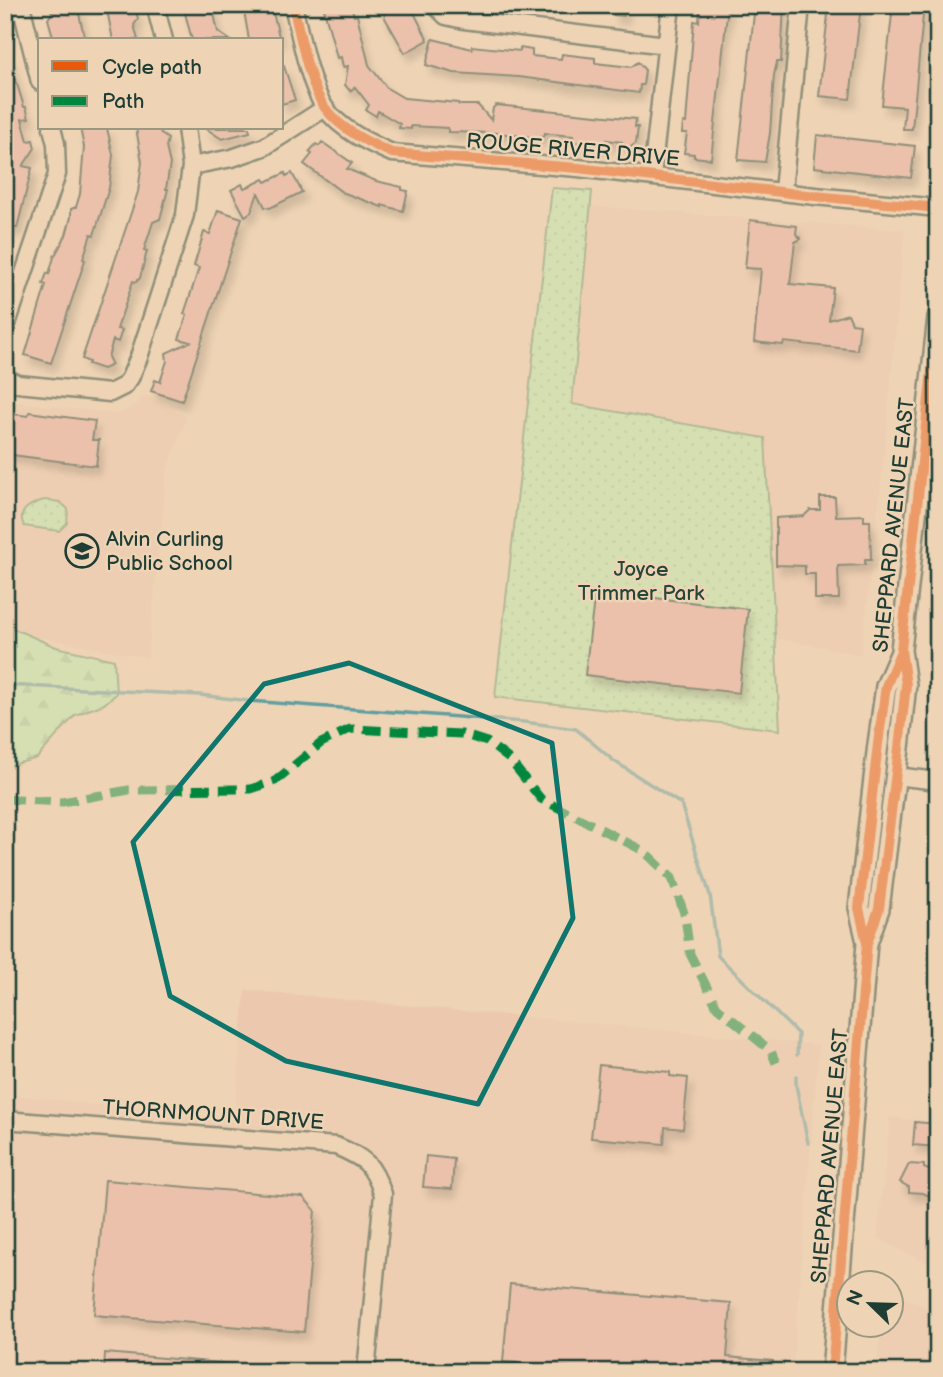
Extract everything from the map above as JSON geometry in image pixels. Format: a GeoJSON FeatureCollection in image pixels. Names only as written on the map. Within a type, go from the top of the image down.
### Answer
{"type":"FeatureCollection","features":[{"type":"Feature","properties":{"kind":"main road","name":"SHEPPARD AVENUE EAST"},"geometry":{"type":"LineString","coordinates":[[832,1372],[867,943],[879,909],[906,685],[901,650],[938,317]]}},
{"type":"Feature","properties":{"kind":"main road","name":"SHEPPARD AVENUE EAST"},"geometry":{"type":"LineString","coordinates":[[867,943],[859,908],[886,686],[901,650]]}},
{"type":"Feature","properties":{"kind":"street"},"geometry":{"type":"LineString","coordinates":[[21,5],[38,74]]}},
{"type":"Feature","properties":{"kind":"street"},"geometry":{"type":"LineString","coordinates":[[155,5],[163,38]]}},
{"type":"Feature","properties":{"kind":"street","name":"ROUGE RIVER DRIVE"},"geometry":{"type":"LineString","coordinates":[[293,5],[309,67],[325,108],[364,141],[392,153],[652,175],[938,208]]}},
{"type":"Feature","properties":{"kind":"street"},"geometry":{"type":"LineString","coordinates":[[436,5],[446,16],[464,20],[666,44]]}},
{"type":"Feature","properties":{"kind":"street"},"geometry":{"type":"LineString","coordinates":[[652,175],[671,5]]}},
{"type":"Feature","properties":{"kind":"street"},"geometry":{"type":"LineString","coordinates":[[783,191],[801,5]]}},
{"type":"Feature","properties":{"kind":"street"},"geometry":{"type":"LineString","coordinates":[[191,166],[232,158],[264,147],[325,108]]}},
{"type":"Feature","properties":{"kind":"street"},"geometry":{"type":"LineString","coordinates":[[5,330],[57,174],[52,130]]}},
{"type":"Feature","properties":{"kind":"street"},"geometry":{"type":"LineString","coordinates":[[5,377],[18,384],[110,393],[124,386],[139,356],[185,215],[191,166],[186,130]]}},
{"type":"Feature","properties":{"kind":"street"},"geometry":{"type":"LineString","coordinates":[[895,776],[938,781]]}},
{"type":"Feature","properties":{"kind":"street","name":"THORNMOUNT DRIVE"},"geometry":{"type":"LineString","coordinates":[[5,1120],[336,1146],[353,1153],[374,1170],[383,1194],[366,1372]]}},
{"type":"Feature","properties":{"kind":"highlighted area"},"geometry":{"type":"Polygon","coordinates":[[[349,663],[552,743],[573,918],[478,1104],[286,1061],[170,996],[133,842],[264,684],[349,663]]]}},
{"type":"Feature","properties":{"kind":"shaded area"},"geometry":{"type":"Polygon","coordinates":[[[591,206],[905,230],[884,458],[861,655],[775,638],[765,438],[571,405],[591,206]]]}},
{"type":"Feature","properties":{"kind":"shaded area","name":"Alvin Curling Public School"},"geometry":{"type":"Polygon","coordinates":[[[145,395],[187,417],[167,471],[148,658],[5,631],[5,401],[119,414],[135,405],[145,395]]]}},
{"type":"Feature","properties":{"kind":"shaded area"},"geometry":{"type":"Polygon","coordinates":[[[245,990],[819,1045],[793,1372],[5,1372],[5,1094],[234,1120],[245,990]]]}},
{"type":"Feature","properties":{"kind":"shaded area"},"geometry":{"type":"Polygon","coordinates":[[[890,1117],[938,1122],[938,1269],[877,1238],[890,1117]]]}},
{"type":"Feature","properties":{"kind":"shaded area"},"geometry":{"type":"Polygon","coordinates":[[[904,1297],[938,1313],[938,1372],[877,1372],[879,1338],[904,1338],[904,1297]]]}},
{"type":"Feature","properties":{"kind":"green space","name":"Joyce Trimmer Park"},"geometry":{"type":"Polygon","coordinates":[[[552,188],[592,191],[572,404],[765,438],[780,730],[495,697],[552,188]]]}},
{"type":"Feature","properties":{"kind":"green space"},"geometry":{"type":"Polygon","coordinates":[[[44,500],[60,502],[68,509],[67,523],[59,531],[24,526],[22,516],[26,508],[44,500]]]}},
{"type":"Feature","properties":{"kind":"green space"},"geometry":{"type":"Polygon","coordinates":[[[5,625],[56,647],[114,660],[116,694],[104,704],[75,715],[37,758],[5,767],[5,625]]]}},
{"type":"Feature","properties":{"kind":"building"},"geometry":{"type":"Polygon","coordinates":[[[50,5],[77,5],[85,38],[53,38],[48,19],[52,13],[50,5]]]}},
{"type":"Feature","properties":{"kind":"building"},"geometry":{"type":"Polygon","coordinates":[[[106,5],[129,5],[137,14],[138,19],[134,25],[137,38],[113,38],[106,5]]]}},
{"type":"Feature","properties":{"kind":"building"},"geometry":{"type":"Polygon","coordinates":[[[183,5],[212,5],[218,32],[227,38],[191,38],[183,5]]]}},
{"type":"Feature","properties":{"kind":"building"},"geometry":{"type":"Polygon","coordinates":[[[243,5],[271,5],[279,38],[249,38],[243,5]]]}},
{"type":"Feature","properties":{"kind":"building"},"geometry":{"type":"Polygon","coordinates":[[[323,5],[351,5],[354,16],[357,15],[369,65],[387,88],[404,98],[478,105],[491,120],[496,105],[636,119],[636,143],[628,149],[622,142],[606,140],[606,146],[594,145],[573,142],[573,136],[545,133],[539,138],[498,133],[448,132],[448,128],[399,128],[400,124],[378,111],[376,116],[366,110],[369,105],[355,87],[350,91],[345,85],[348,66],[343,67],[341,57],[337,58],[323,5]]]}},
{"type":"Feature","properties":{"kind":"building"},"geometry":{"type":"Polygon","coordinates":[[[382,5],[410,5],[428,40],[405,53],[385,18],[382,5]]]}},
{"type":"Feature","properties":{"kind":"building"},"geometry":{"type":"Polygon","coordinates":[[[615,5],[625,5],[624,16],[614,15],[615,5]]]}},
{"type":"Feature","properties":{"kind":"building"},"geometry":{"type":"Polygon","coordinates":[[[704,5],[728,5],[711,159],[684,153],[687,133],[682,133],[683,122],[686,123],[694,21],[699,22],[700,8],[703,9],[704,5]]]}},
{"type":"Feature","properties":{"kind":"building"},"geometry":{"type":"Polygon","coordinates":[[[755,5],[784,5],[781,62],[777,62],[774,75],[765,162],[738,160],[755,5]]]}},
{"type":"Feature","properties":{"kind":"building"},"geometry":{"type":"Polygon","coordinates":[[[829,5],[861,5],[850,99],[819,96],[829,5]]]}},
{"type":"Feature","properties":{"kind":"building"},"geometry":{"type":"Polygon","coordinates":[[[893,5],[924,5],[912,129],[903,129],[905,107],[882,105],[893,5]]]}},
{"type":"Feature","properties":{"kind":"building"},"geometry":{"type":"Polygon","coordinates":[[[433,39],[472,49],[472,46],[532,50],[532,56],[561,59],[562,54],[595,58],[595,63],[631,67],[638,62],[645,70],[643,85],[640,85],[639,93],[519,77],[454,73],[426,65],[433,39]]]}},
{"type":"Feature","properties":{"kind":"building"},"geometry":{"type":"Polygon","coordinates":[[[5,58],[10,58],[16,84],[29,118],[22,119],[28,141],[33,140],[35,148],[23,166],[32,168],[17,228],[5,225],[5,58]]]}},
{"type":"Feature","properties":{"kind":"building"},"geometry":{"type":"Polygon","coordinates":[[[284,66],[295,100],[284,103],[284,66]]]}},
{"type":"Feature","properties":{"kind":"building"},"geometry":{"type":"Polygon","coordinates":[[[80,130],[107,130],[113,155],[109,188],[94,235],[91,234],[51,363],[25,355],[46,285],[43,284],[66,235],[71,209],[76,207],[80,194],[84,147],[80,130]]]}},
{"type":"Feature","properties":{"kind":"building"},"geometry":{"type":"Polygon","coordinates":[[[136,130],[160,130],[168,139],[168,189],[160,219],[153,222],[144,250],[147,251],[140,278],[136,282],[133,281],[117,329],[122,330],[118,342],[113,340],[108,357],[112,365],[103,369],[82,359],[138,192],[142,162],[136,130]]]}},
{"type":"Feature","properties":{"kind":"building"},"geometry":{"type":"Polygon","coordinates":[[[208,130],[250,130],[250,132],[222,139],[208,130]]]}},
{"type":"Feature","properties":{"kind":"building"},"geometry":{"type":"Polygon","coordinates":[[[817,135],[915,146],[911,178],[814,167],[817,135]]]}},
{"type":"Feature","properties":{"kind":"building"},"geometry":{"type":"Polygon","coordinates":[[[322,142],[352,163],[347,169],[408,191],[403,211],[382,207],[342,192],[304,164],[312,154],[309,152],[322,142]]]}},
{"type":"Feature","properties":{"kind":"building"},"geometry":{"type":"Polygon","coordinates":[[[285,173],[286,176],[292,173],[302,192],[270,208],[265,207],[258,193],[251,212],[245,216],[231,190],[242,184],[244,188],[264,179],[266,182],[285,173]]]}},
{"type":"Feature","properties":{"kind":"building"},"geometry":{"type":"Polygon","coordinates":[[[218,210],[242,218],[182,401],[151,391],[155,380],[160,382],[167,361],[166,353],[190,342],[179,339],[199,268],[194,266],[204,232],[210,234],[218,210]]]}},
{"type":"Feature","properties":{"kind":"building"},"geometry":{"type":"Polygon","coordinates":[[[750,220],[797,226],[796,234],[801,239],[795,242],[790,284],[833,288],[829,320],[848,314],[852,323],[860,324],[857,350],[784,342],[783,345],[754,342],[761,269],[745,268],[750,220]]]}},
{"type":"Feature","properties":{"kind":"building"},"geometry":{"type":"Polygon","coordinates":[[[29,412],[95,421],[92,440],[99,440],[96,466],[5,454],[5,413],[28,416],[29,412]]]}},
{"type":"Feature","properties":{"kind":"building"},"geometry":{"type":"Polygon","coordinates":[[[820,497],[835,497],[836,516],[864,515],[864,521],[870,521],[871,560],[865,560],[865,565],[838,566],[839,599],[815,599],[815,574],[805,574],[805,566],[776,565],[776,518],[804,516],[810,510],[820,510],[820,497]]]}},
{"type":"Feature","properties":{"kind":"building"},"geometry":{"type":"Polygon","coordinates":[[[595,591],[748,609],[739,693],[585,675],[595,591]]]}},
{"type":"Feature","properties":{"kind":"building"},"geometry":{"type":"Polygon","coordinates":[[[599,1065],[670,1072],[670,1076],[688,1078],[683,1129],[665,1127],[664,1144],[591,1138],[599,1065]]]}},
{"type":"Feature","properties":{"kind":"building"},"geometry":{"type":"Polygon","coordinates":[[[915,1122],[938,1124],[938,1147],[913,1145],[915,1122]]]}},
{"type":"Feature","properties":{"kind":"building"},"geometry":{"type":"Polygon","coordinates":[[[426,1156],[454,1159],[452,1189],[423,1187],[426,1156]]]}},
{"type":"Feature","properties":{"kind":"building"},"geometry":{"type":"Polygon","coordinates":[[[909,1164],[924,1165],[924,1168],[938,1174],[938,1200],[923,1193],[909,1192],[909,1187],[900,1182],[909,1164]]]}},
{"type":"Feature","properties":{"kind":"building"},"geometry":{"type":"Polygon","coordinates":[[[105,1180],[303,1197],[315,1210],[304,1332],[94,1315],[105,1180]]]}},
{"type":"Feature","properties":{"kind":"building"},"geometry":{"type":"Polygon","coordinates":[[[510,1284],[731,1303],[727,1357],[773,1361],[772,1372],[624,1372],[503,1362],[510,1284]]]}},
{"type":"Feature","properties":{"kind":"building"},"geometry":{"type":"Polygon","coordinates":[[[105,1353],[233,1364],[233,1372],[104,1372],[105,1353]]]}},
{"type":"Feature","properties":{"kind":"waterway"},"geometry":{"type":"LineString","coordinates":[[5,685],[200,695],[524,722],[576,729],[614,761],[681,804],[710,895],[718,956],[798,1034],[797,1055]]}},
{"type":"Feature","properties":{"kind":"waterway"},"geometry":{"type":"LineString","coordinates":[[796,1076],[808,1143]]}},
{"type":"Feature","properties":{"kind":"marked path"},"geometry":{"type":"LineString","coordinates":[[5,799],[62,802],[129,790],[251,789],[275,781],[321,743],[350,729],[462,734],[487,742],[509,759],[541,799],[644,851],[672,878],[685,916],[690,954],[717,1007],[771,1051],[776,1063]]}},
{"type":"Feature","properties":{"kind":"cycle path"},"geometry":{"type":"LineString","coordinates":[[293,5],[310,73],[325,108],[347,129],[392,153],[578,168],[938,208]]}},
{"type":"Feature","properties":{"kind":"cycle path"},"geometry":{"type":"LineString","coordinates":[[832,1372],[867,943],[879,909],[899,748],[906,685],[901,650],[938,317]]}},
{"type":"Feature","properties":{"kind":"cycle path"},"geometry":{"type":"LineString","coordinates":[[867,943],[859,908],[878,744],[886,686],[901,651]]}},
{"type":"Feature","properties":{"kind":"place","name":"Alvin Curling Public School"},"geometry":{"type":"Point","coordinates":[82,551]}}]}
